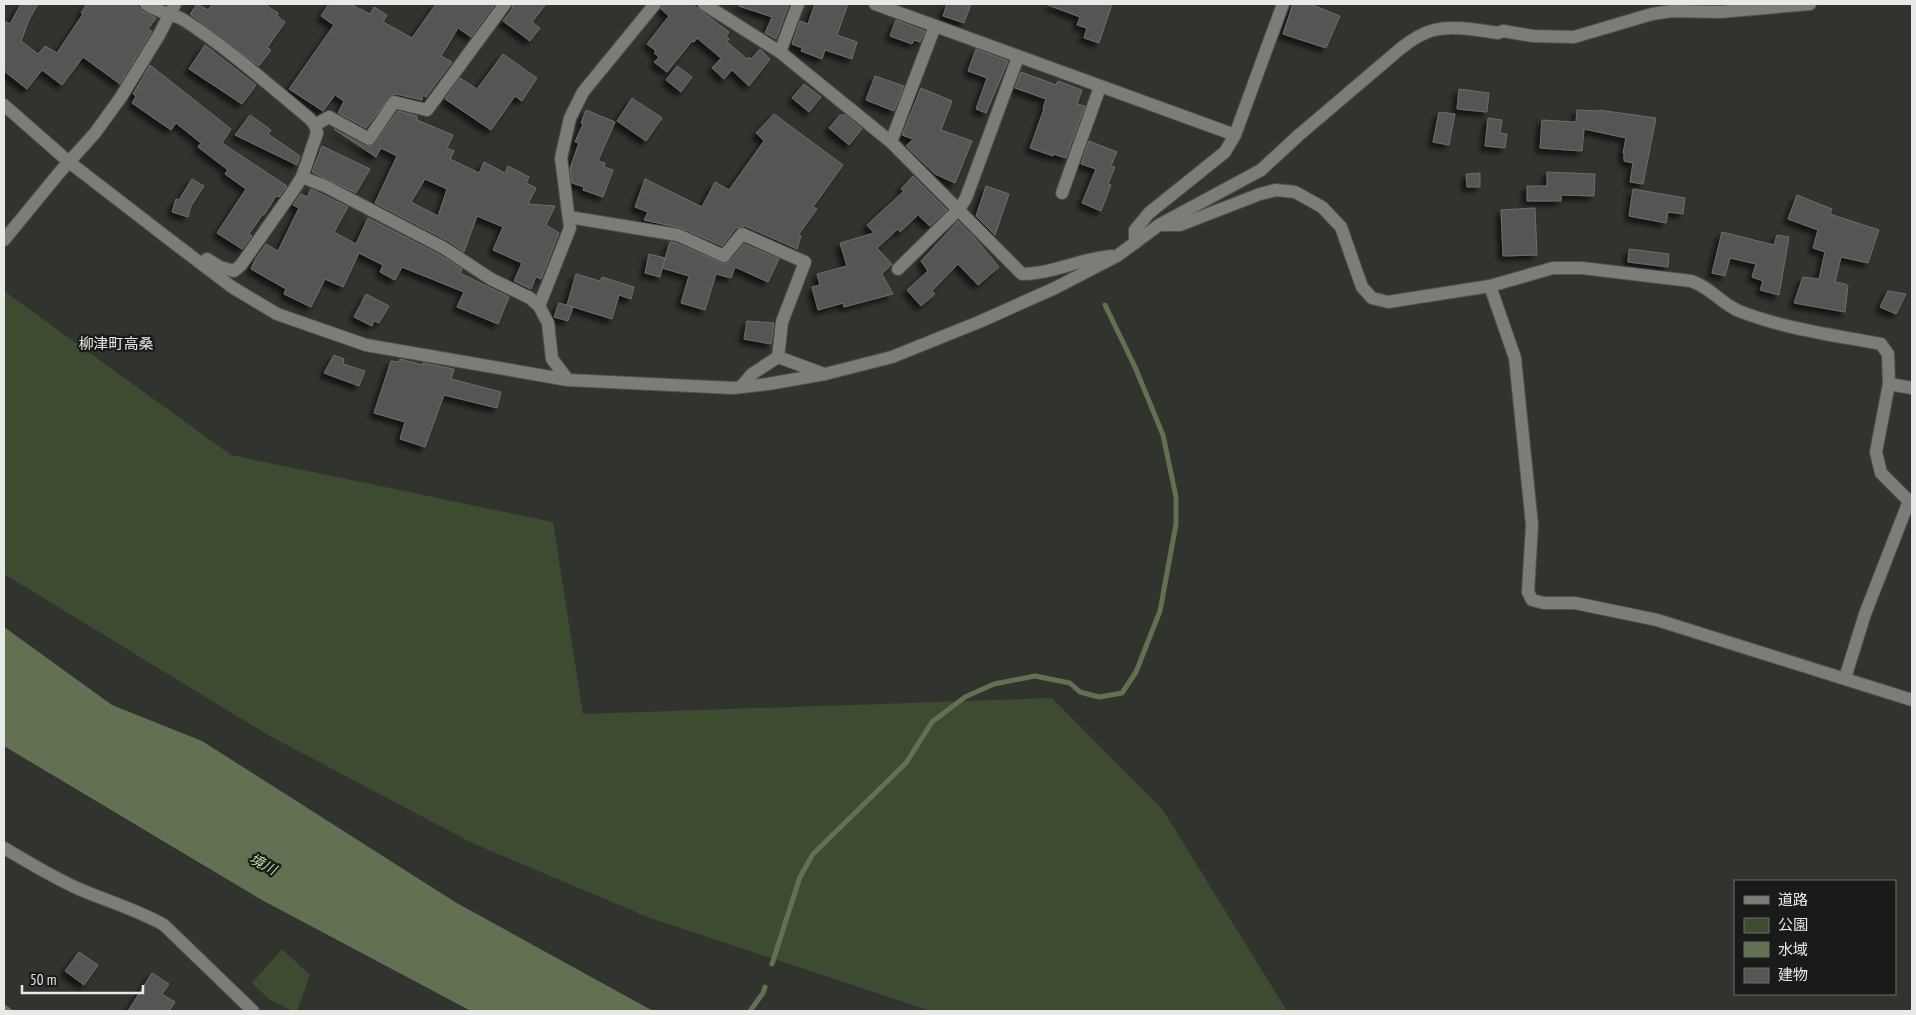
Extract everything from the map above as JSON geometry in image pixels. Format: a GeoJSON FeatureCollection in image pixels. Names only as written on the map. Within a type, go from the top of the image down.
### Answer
{"type":"FeatureCollection","features":[{"type":"Feature","properties":{"kind":"street"},"geometry":{"type":"LineString","coordinates":[[146,4],[156,11],[172,9]]}},
{"type":"Feature","properties":{"kind":"street"},"geometry":{"type":"LineString","coordinates":[[315,125],[329,117],[369,139],[394,102],[427,110],[505,4]]}},
{"type":"Feature","properties":{"kind":"street"},"geometry":{"type":"LineString","coordinates":[[539,306],[570,228],[561,158],[570,118],[583,92],[655,4]]}},
{"type":"Feature","properties":{"kind":"street"},"geometry":{"type":"LineString","coordinates":[[704,4],[780,52],[890,142],[1022,274],[1037,274],[1096,258],[1117,256]]}},
{"type":"Feature","properties":{"kind":"street"},"geometry":{"type":"LineString","coordinates":[[780,52],[798,4]]}},
{"type":"Feature","properties":{"kind":"street"},"geometry":{"type":"LineString","coordinates":[[875,4],[1235,135]]}},
{"type":"Feature","properties":{"kind":"street"},"geometry":{"type":"LineString","coordinates":[[1135,244],[1135,230],[1150,213],[1225,152],[1235,135],[1283,4]]}},
{"type":"Feature","properties":{"kind":"street"},"geometry":{"type":"LineString","coordinates":[[4,105],[69,162],[232,286],[277,314],[308,326],[366,345],[568,380],[741,387],[825,374],[892,357],[979,322],[1055,288],[1117,256],[1160,225],[1261,170],[1400,49],[1416,38],[1435,30],[1464,29],[1503,31],[1533,36],[1574,37],[1652,14],[1672,11],[1720,12],[1810,4]]}},
{"type":"Feature","properties":{"kind":"street"},"geometry":{"type":"LineString","coordinates":[[172,9],[182,20],[244,64],[315,125],[318,133],[302,177],[241,265],[234,271],[220,267],[186,246],[174,243]]}},
{"type":"Feature","properties":{"kind":"street"},"geometry":{"type":"LineString","coordinates":[[4,240],[59,173],[95,133],[121,97],[159,35],[172,9]]}},
{"type":"Feature","properties":{"kind":"street"},"geometry":{"type":"LineString","coordinates":[[890,142],[935,26]]}},
{"type":"Feature","properties":{"kind":"street"},"geometry":{"type":"LineString","coordinates":[[898,269],[959,210],[966,198],[1018,57]]}},
{"type":"Feature","properties":{"kind":"street"},"geometry":{"type":"LineString","coordinates":[[1062,193],[1100,87]]}},
{"type":"Feature","properties":{"kind":"street"},"geometry":{"type":"LineString","coordinates":[[302,177],[325,186],[444,248],[491,279],[530,298],[539,306],[548,323],[552,359],[568,380]]}},
{"type":"Feature","properties":{"kind":"street"},"geometry":{"type":"LineString","coordinates":[[1160,225],[1180,225],[1260,194],[1276,190],[1295,192],[1322,207],[1341,227],[1362,287],[1372,298],[1388,302],[1490,286],[1553,268],[1582,268],[1691,281],[1704,286],[1721,301],[1738,310],[1794,328],[1880,344],[1888,354],[1889,384],[1876,452],[1881,473],[1909,501],[1865,614],[1845,678]]}},
{"type":"Feature","properties":{"kind":"street"},"geometry":{"type":"LineString","coordinates":[[568,217],[678,235],[724,256],[742,234],[804,262],[782,322],[778,357]]}},
{"type":"Feature","properties":{"kind":"street"},"geometry":{"type":"LineString","coordinates":[[1490,286],[1516,358],[1532,525],[1528,592],[1532,600],[1576,603],[1657,620],[1912,700]]}},
{"type":"Feature","properties":{"kind":"street"},"geometry":{"type":"LineString","coordinates":[[778,357],[825,374]]}},
{"type":"Feature","properties":{"kind":"street"},"geometry":{"type":"LineString","coordinates":[[741,387],[752,374],[778,357]]}},
{"type":"Feature","properties":{"kind":"street"},"geometry":{"type":"LineString","coordinates":[[1889,384],[1912,388]]}},
{"type":"Feature","properties":{"kind":"street"},"geometry":{"type":"LineString","coordinates":[[4,848],[76,888],[164,925],[253,1011]]}},
{"type":"Feature","properties":{"kind":"green space"},"geometry":{"type":"Polygon","coordinates":[[[4,291],[231,455],[553,522],[583,714],[1052,698],[1163,810],[1287,1011],[931,1011],[650,918],[472,843],[268,735],[4,574],[4,291]]]}},
{"type":"Feature","properties":{"kind":"green space"},"geometry":{"type":"Polygon","coordinates":[[[282,949],[310,975],[297,1011],[293,1011],[270,1000],[252,983],[282,949]]]}},
{"type":"Feature","properties":{"kind":"water","name":"境川"},"geometry":{"type":"Polygon","coordinates":[[[4,627],[112,705],[202,741],[455,902],[653,1011],[471,1011],[260,899],[4,746],[4,627]]]}},
{"type":"Feature","properties":{"kind":"building"},"geometry":{"type":"Polygon","coordinates":[[[21,4],[38,4],[21,41],[38,54],[45,46],[57,53],[83,14],[81,13],[87,4],[136,4],[142,11],[156,18],[148,29],[152,31],[120,84],[83,57],[62,85],[42,70],[27,89],[4,71],[4,21],[10,24],[21,4]]]}},
{"type":"Feature","properties":{"kind":"building"},"geometry":{"type":"Polygon","coordinates":[[[197,4],[208,10],[213,4],[264,4],[278,13],[277,16],[285,22],[267,48],[271,50],[259,66],[190,14],[197,4]]]}},
{"type":"Feature","properties":{"kind":"building"},"geometry":{"type":"Polygon","coordinates":[[[329,4],[350,4],[370,14],[374,7],[387,15],[383,22],[412,38],[436,4],[495,4],[471,37],[458,28],[441,56],[452,62],[426,97],[423,95],[422,100],[396,94],[391,95],[366,128],[338,113],[344,101],[335,95],[323,111],[289,89],[334,25],[321,16],[329,4]]]}},
{"type":"Feature","properties":{"kind":"building"},"geometry":{"type":"Polygon","coordinates":[[[513,4],[546,4],[532,22],[540,28],[530,41],[503,21],[512,9],[513,4]]]}},
{"type":"Feature","properties":{"kind":"building"},"geometry":{"type":"Polygon","coordinates":[[[663,4],[692,4],[729,32],[726,36],[729,39],[727,42],[747,59],[749,57],[751,59],[760,49],[770,59],[749,86],[732,70],[724,79],[712,68],[721,58],[697,38],[694,42],[692,41],[667,72],[654,62],[659,57],[654,53],[656,51],[647,44],[669,16],[661,9],[663,4]]]}},
{"type":"Feature","properties":{"kind":"building"},"geometry":{"type":"Polygon","coordinates":[[[739,4],[789,4],[776,39],[765,33],[772,17],[739,6],[739,4]]]}},
{"type":"Feature","properties":{"kind":"building"},"geometry":{"type":"Polygon","coordinates":[[[815,4],[848,4],[837,35],[857,42],[852,59],[825,50],[822,59],[801,51],[802,48],[792,44],[800,21],[808,24],[815,4]]]}},
{"type":"Feature","properties":{"kind":"building"},"geometry":{"type":"Polygon","coordinates":[[[947,4],[971,4],[964,23],[943,16],[947,4]]]}},
{"type":"Feature","properties":{"kind":"building"},"geometry":{"type":"Polygon","coordinates":[[[1048,4],[1112,4],[1099,43],[1084,38],[1087,28],[1077,25],[1080,17],[1048,4]]]}},
{"type":"Feature","properties":{"kind":"building"},"geometry":{"type":"Polygon","coordinates":[[[1293,4],[1310,4],[1340,16],[1326,48],[1283,34],[1293,4]]]}},
{"type":"Feature","properties":{"kind":"building"},"geometry":{"type":"Polygon","coordinates":[[[896,20],[925,31],[920,42],[914,40],[912,44],[890,36],[896,20]]]}},
{"type":"Feature","properties":{"kind":"building"},"geometry":{"type":"Polygon","coordinates":[[[205,45],[256,85],[242,104],[189,69],[205,45]]]}},
{"type":"Feature","properties":{"kind":"building"},"geometry":{"type":"Polygon","coordinates":[[[976,49],[1008,61],[986,113],[976,109],[987,78],[968,71],[976,49]]]}},
{"type":"Feature","properties":{"kind":"building"},"geometry":{"type":"Polygon","coordinates":[[[503,54],[537,78],[522,101],[515,96],[491,130],[445,99],[460,78],[477,89],[503,54]]]}},
{"type":"Feature","properties":{"kind":"building"},"geometry":{"type":"Polygon","coordinates":[[[150,65],[231,129],[222,143],[287,186],[279,197],[276,196],[263,214],[249,234],[252,236],[242,249],[217,233],[246,189],[225,174],[228,170],[198,147],[201,143],[176,123],[171,130],[132,103],[136,96],[133,94],[150,65]]]}},
{"type":"Feature","properties":{"kind":"building"},"geometry":{"type":"Polygon","coordinates":[[[677,66],[692,77],[681,92],[666,80],[677,66]]]}},
{"type":"Feature","properties":{"kind":"building"},"geometry":{"type":"Polygon","coordinates":[[[1021,72],[1056,85],[1058,81],[1082,90],[1077,104],[1085,106],[1066,158],[1053,154],[1053,156],[1030,148],[1046,99],[1015,88],[1021,72]]]}},
{"type":"Feature","properties":{"kind":"building"},"geometry":{"type":"Polygon","coordinates":[[[875,76],[904,86],[894,111],[866,100],[875,76]]]}},
{"type":"Feature","properties":{"kind":"building"},"geometry":{"type":"Polygon","coordinates":[[[804,84],[821,97],[809,112],[792,98],[804,84]]]}},
{"type":"Feature","properties":{"kind":"building"},"geometry":{"type":"Polygon","coordinates":[[[921,88],[952,101],[941,130],[972,141],[955,183],[935,174],[906,146],[913,139],[902,135],[921,88]]]}},
{"type":"Feature","properties":{"kind":"building"},"geometry":{"type":"Polygon","coordinates":[[[1459,89],[1489,93],[1487,112],[1457,109],[1459,89]]]}},
{"type":"Feature","properties":{"kind":"building"},"geometry":{"type":"Polygon","coordinates":[[[632,98],[662,118],[646,141],[617,121],[632,98]]]}},
{"type":"Feature","properties":{"kind":"building"},"geometry":{"type":"Polygon","coordinates":[[[586,110],[615,122],[598,161],[605,163],[604,167],[613,170],[603,197],[583,190],[584,187],[572,183],[570,168],[579,143],[575,142],[583,124],[581,123],[586,110]]]}},
{"type":"Feature","properties":{"kind":"building"},"geometry":{"type":"Polygon","coordinates":[[[1577,110],[1599,110],[1656,118],[1643,184],[1630,182],[1633,163],[1624,161],[1623,153],[1626,138],[1584,129],[1582,151],[1540,148],[1542,120],[1576,122],[1577,110]]]}},
{"type":"Feature","properties":{"kind":"building"},"geometry":{"type":"Polygon","coordinates":[[[398,111],[417,116],[417,120],[453,135],[447,148],[454,151],[450,159],[479,173],[484,162],[505,173],[508,166],[529,177],[526,183],[536,188],[528,204],[555,206],[546,225],[559,233],[541,279],[536,277],[531,289],[514,281],[522,263],[493,250],[503,227],[477,216],[464,252],[448,241],[375,203],[397,156],[381,148],[376,157],[334,129],[365,146],[372,146],[398,111]],[[425,179],[411,202],[438,216],[447,189],[425,179]]]}},
{"type":"Feature","properties":{"kind":"building"},"geometry":{"type":"Polygon","coordinates":[[[1439,112],[1455,114],[1449,145],[1433,142],[1439,112]]]}},
{"type":"Feature","properties":{"kind":"building"},"geometry":{"type":"Polygon","coordinates":[[[774,114],[843,165],[813,207],[817,209],[799,234],[801,236],[797,249],[745,226],[736,228],[722,246],[681,228],[644,220],[648,212],[635,207],[645,179],[702,207],[715,182],[729,190],[764,141],[756,133],[774,114]]]}},
{"type":"Feature","properties":{"kind":"building"},"geometry":{"type":"Polygon","coordinates":[[[250,115],[271,130],[268,134],[300,156],[297,165],[235,135],[250,115]]]}},
{"type":"Feature","properties":{"kind":"building"},"geometry":{"type":"Polygon","coordinates":[[[840,115],[845,115],[862,129],[849,145],[829,128],[840,115]]]}},
{"type":"Feature","properties":{"kind":"building"},"geometry":{"type":"Polygon","coordinates":[[[1488,118],[1502,120],[1500,133],[1507,134],[1505,148],[1485,146],[1488,118]]]}},
{"type":"Feature","properties":{"kind":"building"},"geometry":{"type":"Polygon","coordinates":[[[1089,141],[1117,152],[1111,166],[1115,167],[1108,184],[1111,185],[1101,211],[1082,203],[1096,169],[1081,164],[1089,141]]]}},
{"type":"Feature","properties":{"kind":"building"},"geometry":{"type":"Polygon","coordinates":[[[322,146],[370,169],[356,193],[312,172],[322,146]]]}},
{"type":"Feature","properties":{"kind":"building"},"geometry":{"type":"Polygon","coordinates":[[[1547,172],[1595,174],[1594,196],[1561,195],[1561,201],[1527,201],[1527,186],[1547,186],[1547,172]]]}},
{"type":"Feature","properties":{"kind":"building"},"geometry":{"type":"Polygon","coordinates":[[[1480,173],[1480,187],[1467,187],[1466,174],[1480,173]]]}},
{"type":"Feature","properties":{"kind":"building"},"geometry":{"type":"Polygon","coordinates":[[[913,176],[947,210],[930,226],[918,215],[900,232],[898,229],[877,248],[892,264],[882,274],[893,294],[844,307],[843,303],[818,310],[812,287],[820,285],[817,274],[847,266],[840,243],[874,233],[867,225],[904,191],[901,189],[913,176]]]}},
{"type":"Feature","properties":{"kind":"building"},"geometry":{"type":"Polygon","coordinates":[[[192,179],[204,186],[191,206],[188,217],[172,212],[176,199],[179,200],[192,179]]]}},
{"type":"Feature","properties":{"kind":"building"},"geometry":{"type":"Polygon","coordinates":[[[986,186],[1009,194],[995,235],[976,216],[986,186]]]}},
{"type":"Feature","properties":{"kind":"building"},"geometry":{"type":"Polygon","coordinates":[[[311,189],[348,207],[334,232],[356,244],[368,218],[440,255],[462,269],[460,273],[509,297],[498,324],[457,307],[464,292],[402,267],[395,280],[380,272],[383,265],[359,253],[343,287],[325,279],[311,307],[284,294],[286,289],[251,269],[266,244],[278,251],[299,208],[293,205],[301,194],[307,197],[311,189]]]}},
{"type":"Feature","properties":{"kind":"building"},"geometry":{"type":"Polygon","coordinates":[[[1633,189],[1685,198],[1683,214],[1668,212],[1666,223],[1629,216],[1633,189]]]}},
{"type":"Feature","properties":{"kind":"building"},"geometry":{"type":"Polygon","coordinates":[[[1797,195],[1832,209],[1830,214],[1879,230],[1868,263],[1841,257],[1835,282],[1848,286],[1845,312],[1794,303],[1803,277],[1819,279],[1825,252],[1813,248],[1818,230],[1788,219],[1797,195]]]}},
{"type":"Feature","properties":{"kind":"building"},"geometry":{"type":"Polygon","coordinates":[[[1535,208],[1537,255],[1503,256],[1501,210],[1535,208]]]}},
{"type":"Feature","properties":{"kind":"building"},"geometry":{"type":"Polygon","coordinates":[[[958,221],[999,267],[978,285],[958,264],[932,291],[935,294],[921,306],[907,290],[928,271],[921,261],[958,221]]]}},
{"type":"Feature","properties":{"kind":"building"},"geometry":{"type":"Polygon","coordinates":[[[1722,232],[1774,245],[1777,235],[1789,237],[1779,295],[1760,290],[1763,281],[1752,277],[1756,264],[1730,258],[1725,276],[1712,273],[1722,232]]]}},
{"type":"Feature","properties":{"kind":"building"},"geometry":{"type":"Polygon","coordinates":[[[670,242],[724,264],[730,261],[744,244],[779,259],[768,282],[735,267],[731,278],[716,274],[705,310],[681,303],[689,276],[662,268],[670,242]]]}},
{"type":"Feature","properties":{"kind":"building"},"geometry":{"type":"Polygon","coordinates":[[[1629,249],[1669,254],[1668,267],[1628,262],[1629,249]]]}},
{"type":"Feature","properties":{"kind":"building"},"geometry":{"type":"Polygon","coordinates":[[[649,254],[665,258],[660,277],[645,273],[649,254]]]}},
{"type":"Feature","properties":{"kind":"building"},"geometry":{"type":"Polygon","coordinates":[[[576,274],[600,281],[602,277],[634,287],[631,299],[619,295],[612,319],[567,305],[576,274]]]}},
{"type":"Feature","properties":{"kind":"building"},"geometry":{"type":"Polygon","coordinates":[[[1888,291],[1906,294],[1896,314],[1880,307],[1888,291]]]}},
{"type":"Feature","properties":{"kind":"building"},"geometry":{"type":"Polygon","coordinates":[[[366,294],[389,306],[379,323],[374,321],[372,326],[354,317],[366,294]]]}},
{"type":"Feature","properties":{"kind":"building"},"geometry":{"type":"Polygon","coordinates":[[[559,303],[573,307],[568,321],[554,317],[559,303]]]}},
{"type":"Feature","properties":{"kind":"building"},"geometry":{"type":"Polygon","coordinates":[[[747,321],[774,323],[771,344],[744,339],[747,321]]]}},
{"type":"Feature","properties":{"kind":"building"},"geometry":{"type":"Polygon","coordinates":[[[334,355],[344,359],[343,364],[365,371],[359,386],[324,373],[334,355]]]}},
{"type":"Feature","properties":{"kind":"building"},"geometry":{"type":"Polygon","coordinates":[[[400,359],[423,365],[423,363],[454,369],[451,379],[501,392],[497,408],[444,395],[425,447],[400,439],[405,422],[374,413],[391,361],[399,362],[400,359]]]}},
{"type":"Feature","properties":{"kind":"building"},"geometry":{"type":"Polygon","coordinates":[[[79,952],[98,965],[84,985],[65,971],[79,952]]]}},
{"type":"Feature","properties":{"kind":"building"},"geometry":{"type":"Polygon","coordinates":[[[152,973],[169,984],[162,994],[175,1002],[169,1011],[128,1011],[152,973]]]}},
{"type":"Feature","properties":{"kind":"waterway"},"geometry":{"type":"LineString","coordinates":[[772,964],[800,877],[813,854],[906,763],[932,722],[965,697],[994,684],[1035,676],[1070,683],[1080,692],[1099,697],[1122,693],[1136,672],[1160,611],[1176,524],[1176,497],[1163,435],[1135,367],[1105,305]]}},
{"type":"Feature","properties":{"kind":"waterway"},"geometry":{"type":"LineString","coordinates":[[750,1011],[765,987]]}},
{"type":"Feature","properties":{"kind":"waterway"},"geometry":{"type":"LineString","coordinates":[[4,1007],[10,1011]]}},
{"type":"Feature","properties":{"kind":"district","name":"柳津町高桑"},"geometry":{"type":"Point","coordinates":[116,343]}}]}
